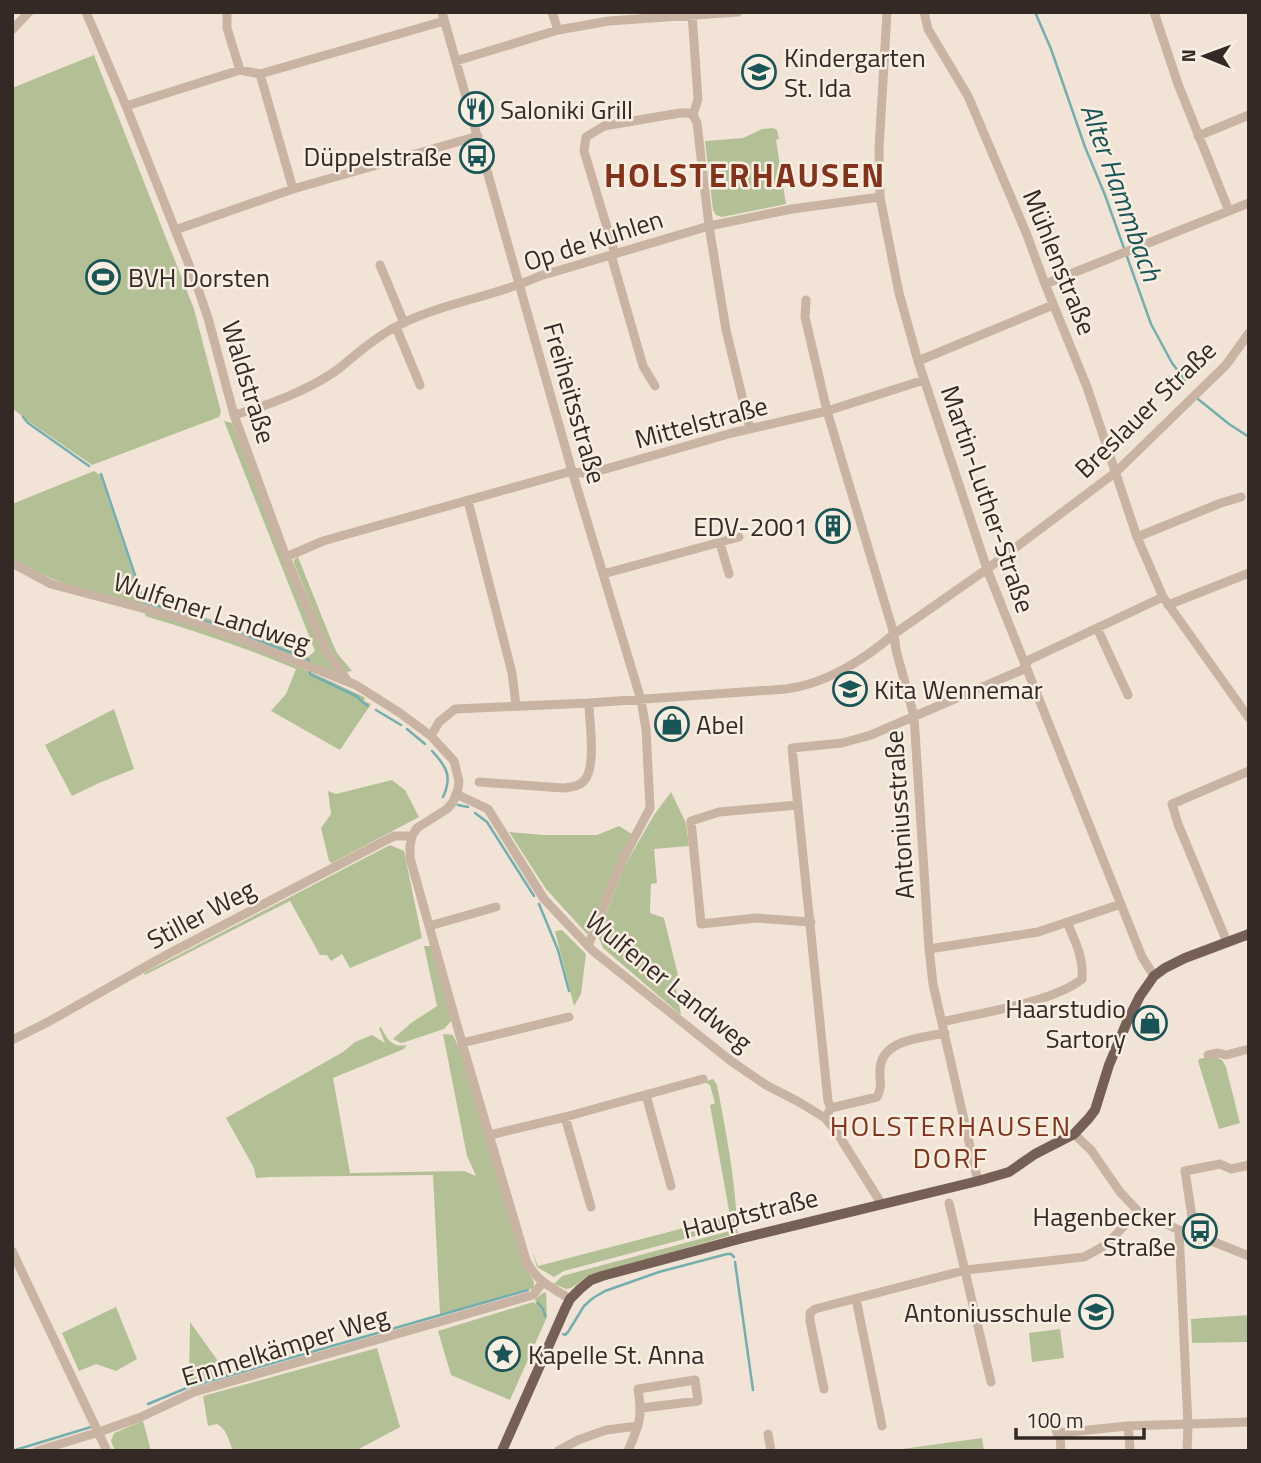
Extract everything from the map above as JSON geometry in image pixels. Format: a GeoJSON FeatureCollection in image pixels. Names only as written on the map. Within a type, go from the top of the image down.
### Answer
{"type":"FeatureCollection","features":[{"type":"Feature","properties":{"kind":"main road","name":"Hauptstraße"},"geometry":{"type":"LineString","coordinates":[[570,1299],[586,1284],[602,1276],[1009,1172],[1035,1154],[1074,1134],[1095,1110],[1109,1065],[1127,1022],[1154,976],[1175,963],[1249,934]]}},
{"type":"Feature","properties":{"kind":"main road"},"geometry":{"type":"LineString","coordinates":[[502,1451],[570,1299]]}},
{"type":"Feature","properties":{"kind":"street"},"geometry":{"type":"LineString","coordinates":[[12,30],[29,12]]}},
{"type":"Feature","properties":{"kind":"street","name":"Waldstraße"},"geometry":{"type":"LineString","coordinates":[[86,12],[201,297],[234,415],[286,557],[325,649],[348,682]]}},
{"type":"Feature","properties":{"kind":"street"},"geometry":{"type":"LineString","coordinates":[[227,12],[228,29],[240,70]]}},
{"type":"Feature","properties":{"kind":"street"},"geometry":{"type":"LineString","coordinates":[[552,12],[558,30]]}},
{"type":"Feature","properties":{"kind":"street"},"geometry":{"type":"LineString","coordinates":[[456,61],[558,30],[609,21],[662,14],[738,12]]}},
{"type":"Feature","properties":{"kind":"street","name":"Martin-Luther-Straße"},"geometry":{"type":"LineString","coordinates":[[887,12],[879,149],[880,197],[894,271],[918,361],[987,569],[1142,957],[1154,976]]}},
{"type":"Feature","properties":{"kind":"street","name":"Mühlenstraße"},"geometry":{"type":"LineString","coordinates":[[925,12],[928,29],[968,96],[1027,235],[1087,387],[1137,537],[1165,601],[1249,718]]}},
{"type":"Feature","properties":{"kind":"street"},"geometry":{"type":"LineString","coordinates":[[1154,12],[1178,84],[1229,211]]}},
{"type":"Feature","properties":{"kind":"street"},"geometry":{"type":"LineString","coordinates":[[692,14],[698,99],[693,115]]}},
{"type":"Feature","properties":{"kind":"street"},"geometry":{"type":"LineString","coordinates":[[125,106],[240,70],[260,74],[443,16]]}},
{"type":"Feature","properties":{"kind":"street","name":"Freiheitsstraße"},"geometry":{"type":"LineString","coordinates":[[443,16],[572,471],[641,700],[646,729],[650,808],[621,863],[588,946]]}},
{"type":"Feature","properties":{"kind":"street"},"geometry":{"type":"LineString","coordinates":[[260,74],[293,189]]}},
{"type":"Feature","properties":{"kind":"street"},"geometry":{"type":"LineString","coordinates":[[655,386],[643,366],[584,151],[586,136],[604,127],[688,113],[693,115],[697,123],[709,226],[726,330],[750,429]]}},
{"type":"Feature","properties":{"kind":"street"},"geometry":{"type":"LineString","coordinates":[[1199,136],[1249,115]]}},
{"type":"Feature","properties":{"kind":"street"},"geometry":{"type":"LineString","coordinates":[[175,230],[293,189],[478,136]]}},
{"type":"Feature","properties":{"kind":"street","name":"Op de Kuhlen"},"geometry":{"type":"LineString","coordinates":[[234,415],[274,402],[323,378],[369,344],[432,310],[519,286],[540,276],[709,226],[792,209],[880,197]]}},
{"type":"Feature","properties":{"kind":"street"},"geometry":{"type":"LineString","coordinates":[[1045,284],[1249,203]]}},
{"type":"Feature","properties":{"kind":"street"},"geometry":{"type":"LineString","coordinates":[[380,265],[420,385]]}},
{"type":"Feature","properties":{"kind":"street","name":"Antoniusstraße"},"geometry":{"type":"LineString","coordinates":[[806,300],[805,317],[827,411],[894,634],[914,716],[933,984],[978,1181]]}},
{"type":"Feature","properties":{"kind":"street"},"geometry":{"type":"LineString","coordinates":[[918,361],[1054,305]]}},
{"type":"Feature","properties":{"kind":"street","name":"Breslauer Straße"},"geometry":{"type":"LineString","coordinates":[[432,736],[439,722],[455,709],[786,690],[813,683],[853,664],[987,569],[1116,472],[1226,365],[1248,335]]}},
{"type":"Feature","properties":{"kind":"street","name":"Mittelstraße"},"geometry":{"type":"LineString","coordinates":[[286,557],[323,541],[572,471],[588,474],[750,429],[827,411],[924,380]]}},
{"type":"Feature","properties":{"kind":"street"},"geometry":{"type":"LineString","coordinates":[[1137,537],[1241,497]]}},
{"type":"Feature","properties":{"kind":"street"},"geometry":{"type":"LineString","coordinates":[[468,501],[512,673],[516,706]]}},
{"type":"Feature","properties":{"kind":"street"},"geometry":{"type":"LineString","coordinates":[[603,574],[739,537]]}},
{"type":"Feature","properties":{"kind":"street"},"geometry":{"type":"LineString","coordinates":[[720,543],[729,574]]}},
{"type":"Feature","properties":{"kind":"street","name":"Wulfener Landweg"},"geometry":{"type":"LineString","coordinates":[[12,563],[51,584],[197,624],[356,685],[432,736],[454,761],[459,781],[456,794],[488,809],[544,899],[588,946],[731,1061],[766,1085],[825,1118],[881,1203]]}},
{"type":"Feature","properties":{"kind":"street"},"geometry":{"type":"LineString","coordinates":[[831,1108],[828,1101],[792,748],[842,743],[871,735],[1022,670],[1029,660],[1097,628],[1165,601],[1249,573]]}},
{"type":"Feature","properties":{"kind":"street"},"geometry":{"type":"LineString","coordinates":[[1097,628],[1128,695]]}},
{"type":"Feature","properties":{"kind":"street"},"geometry":{"type":"LineString","coordinates":[[479,782],[563,788],[577,786],[586,779],[590,768],[589,703]]}},
{"type":"Feature","properties":{"kind":"street"},"geometry":{"type":"LineString","coordinates":[[1227,943],[1171,804],[1249,771]]}},
{"type":"Feature","properties":{"kind":"street"},"geometry":{"type":"LineString","coordinates":[[456,794],[447,809],[417,828],[412,836],[411,858],[526,1260],[530,1270],[543,1282],[570,1299]]}},
{"type":"Feature","properties":{"kind":"street"},"geometry":{"type":"LineString","coordinates":[[798,804],[719,813],[691,821],[701,924],[757,918],[811,922]]}},
{"type":"Feature","properties":{"kind":"street","name":"Stiller Weg"},"geometry":{"type":"LineString","coordinates":[[12,1040],[383,841],[394,836],[412,836]]}},
{"type":"Feature","properties":{"kind":"street"},"geometry":{"type":"LineString","coordinates":[[929,949],[1038,932],[1121,904]]}},
{"type":"Feature","properties":{"kind":"street"},"geometry":{"type":"LineString","coordinates":[[429,926],[496,907]]}},
{"type":"Feature","properties":{"kind":"street"},"geometry":{"type":"LineString","coordinates":[[942,1022],[1030,1002],[1072,987],[1082,979],[1082,960],[1067,922]]}},
{"type":"Feature","properties":{"kind":"street"},"geometry":{"type":"LineString","coordinates":[[462,1043],[569,1017]]}},
{"type":"Feature","properties":{"kind":"street"},"geometry":{"type":"LineString","coordinates":[[825,1118],[831,1108],[877,1097],[881,1088],[880,1068],[884,1055],[891,1048],[903,1042],[945,1033]]}},
{"type":"Feature","properties":{"kind":"street"},"geometry":{"type":"LineString","coordinates":[[1208,1055],[1226,1055],[1249,1049]]}},
{"type":"Feature","properties":{"kind":"street"},"geometry":{"type":"LineString","coordinates":[[490,1135],[704,1079]]}},
{"type":"Feature","properties":{"kind":"street"},"geometry":{"type":"LineString","coordinates":[[646,1094],[671,1186]]}},
{"type":"Feature","properties":{"kind":"street"},"geometry":{"type":"LineString","coordinates":[[565,1117],[591,1207]]}},
{"type":"Feature","properties":{"kind":"street"},"geometry":{"type":"LineString","coordinates":[[1074,1134],[1091,1150],[1120,1192],[1139,1210],[1179,1230],[1249,1256]]}},
{"type":"Feature","properties":{"kind":"street"},"geometry":{"type":"LineString","coordinates":[[1189,1232],[1192,1217],[1185,1171],[1220,1164],[1231,1169],[1249,1165]]}},
{"type":"Feature","properties":{"kind":"street"},"geometry":{"type":"LineString","coordinates":[[949,1203],[991,1382]]}},
{"type":"Feature","properties":{"kind":"street"},"geometry":{"type":"LineString","coordinates":[[824,1389],[810,1321],[810,1313],[815,1309],[966,1270],[1084,1256],[1106,1245],[1139,1210]]}},
{"type":"Feature","properties":{"kind":"street"},"geometry":{"type":"LineString","coordinates":[[1179,1230],[1187,1451]]}},
{"type":"Feature","properties":{"kind":"street"},"geometry":{"type":"LineString","coordinates":[[12,1251],[107,1451]]}},
{"type":"Feature","properties":{"kind":"street","name":"Emmelkämper Weg"},"geometry":{"type":"LineString","coordinates":[[37,1451],[141,1417],[194,1392],[533,1295],[543,1282]]}},
{"type":"Feature","properties":{"kind":"street"},"geometry":{"type":"LineString","coordinates":[[856,1299],[882,1426]]}},
{"type":"Feature","properties":{"kind":"street"},"geometry":{"type":"LineString","coordinates":[[628,1451],[642,1408],[638,1389],[695,1380],[698,1401],[642,1408]]}},
{"type":"Feature","properties":{"kind":"street"},"geometry":{"type":"LineString","coordinates":[[1061,1451],[1058,1431],[1249,1422]]}},
{"type":"Feature","properties":{"kind":"street"},"geometry":{"type":"LineString","coordinates":[[558,1451],[606,1430],[638,1426]]}},
{"type":"Feature","properties":{"kind":"street"},"geometry":{"type":"LineString","coordinates":[[1127,1426],[1130,1451]]}},
{"type":"Feature","properties":{"kind":"street"},"geometry":{"type":"LineString","coordinates":[[768,1434],[771,1451]]}},
{"type":"Feature","properties":{"kind":"green space","name":"BVH Dorsten"},"geometry":{"type":"Polygon","coordinates":[[[94,55],[194,309],[221,412],[219,417],[92,465],[12,408],[12,88],[94,55]]]}},
{"type":"Feature","properties":{"kind":"green space"},"geometry":{"type":"Polygon","coordinates":[[[762,129],[777,130],[779,139],[776,140],[786,204],[722,217],[716,215],[713,210],[705,141],[743,138],[762,129]]]}},
{"type":"Feature","properties":{"kind":"green space"},"geometry":{"type":"Polygon","coordinates":[[[224,421],[232,423],[312,627],[341,676],[268,646],[68,585],[12,559],[12,504],[94,471],[100,475],[142,600],[247,632],[308,657],[315,651],[224,421]]]}},
{"type":"Feature","properties":{"kind":"green space"},"geometry":{"type":"Polygon","coordinates":[[[298,557],[337,653],[352,671],[346,672],[328,646],[294,563],[298,557]]]}},
{"type":"Feature","properties":{"kind":"green space"},"geometry":{"type":"Polygon","coordinates":[[[146,612],[256,649],[362,696],[364,701],[371,704],[340,750],[271,711],[286,694],[296,669],[221,640],[145,616],[146,612]]]}},
{"type":"Feature","properties":{"kind":"green space"},"geometry":{"type":"Polygon","coordinates":[[[114,709],[134,769],[72,796],[45,745],[114,709]]]}},
{"type":"Feature","properties":{"kind":"green space"},"geometry":{"type":"Polygon","coordinates":[[[392,780],[405,790],[419,817],[332,863],[329,861],[321,828],[331,814],[328,791],[336,794],[392,780]]]}},
{"type":"Feature","properties":{"kind":"green space"},"geometry":{"type":"Polygon","coordinates":[[[671,792],[686,823],[689,846],[654,849],[657,883],[651,884],[650,913],[664,918],[682,982],[675,983],[681,1015],[603,948],[599,938],[625,865],[654,815],[671,792]]]}},
{"type":"Feature","properties":{"kind":"green space"},"geometry":{"type":"Polygon","coordinates":[[[619,826],[632,834],[592,932],[587,934],[546,889],[509,832],[597,835],[619,826]]]}},
{"type":"Feature","properties":{"kind":"green space"},"geometry":{"type":"Polygon","coordinates":[[[390,845],[404,851],[422,938],[350,968],[342,954],[331,961],[327,955],[320,955],[290,901],[145,975],[144,973],[390,845]]]}},
{"type":"Feature","properties":{"kind":"green space"},"geometry":{"type":"Polygon","coordinates":[[[562,930],[586,954],[581,994],[574,1006],[555,931],[562,930]]]}},
{"type":"Feature","properties":{"kind":"green space"},"geometry":{"type":"Polygon","coordinates":[[[424,946],[431,946],[452,1020],[444,1029],[401,1043],[393,1039],[437,1006],[424,946]]]}},
{"type":"Feature","properties":{"kind":"green space"},"geometry":{"type":"Polygon","coordinates":[[[381,1027],[391,1042],[407,1045],[404,1049],[333,1078],[350,1173],[464,1171],[476,1176],[467,1156],[443,1034],[453,1035],[461,1049],[523,1263],[534,1282],[534,1288],[440,1315],[433,1175],[256,1178],[254,1168],[226,1118],[343,1052],[355,1042],[372,1035],[385,1043],[379,1028],[381,1027]]]}},
{"type":"Feature","properties":{"kind":"green space"},"geometry":{"type":"Polygon","coordinates":[[[1213,1056],[1222,1060],[1226,1067],[1240,1123],[1219,1129],[1198,1061],[1213,1056]]]}},
{"type":"Feature","properties":{"kind":"green space"},"geometry":{"type":"Polygon","coordinates":[[[713,1079],[717,1085],[730,1155],[737,1225],[564,1271],[554,1277],[537,1267],[532,1251],[538,1266],[730,1216],[710,1105],[715,1103],[710,1085],[704,1082],[713,1079]]]}},
{"type":"Feature","properties":{"kind":"green space"},"geometry":{"type":"Polygon","coordinates":[[[737,1229],[738,1233],[590,1276],[571,1288],[566,1289],[554,1284],[562,1276],[737,1229]]]}},
{"type":"Feature","properties":{"kind":"green space"},"geometry":{"type":"Polygon","coordinates":[[[546,1292],[547,1317],[510,1400],[451,1375],[438,1331],[533,1302],[536,1304],[535,1299],[546,1292]]]}},
{"type":"Feature","properties":{"kind":"green space"},"geometry":{"type":"Polygon","coordinates":[[[116,1307],[137,1359],[116,1371],[96,1364],[79,1371],[62,1333],[116,1307]]]}},
{"type":"Feature","properties":{"kind":"green space"},"geometry":{"type":"Polygon","coordinates":[[[1249,1315],[1249,1342],[1192,1343],[1191,1319],[1249,1315]]]}},
{"type":"Feature","properties":{"kind":"green space"},"geometry":{"type":"Polygon","coordinates":[[[190,1322],[228,1375],[189,1386],[190,1322]]]}},
{"type":"Feature","properties":{"kind":"green space"},"geometry":{"type":"Polygon","coordinates":[[[1060,1329],[1064,1358],[1032,1362],[1029,1333],[1060,1329]]]}},
{"type":"Feature","properties":{"kind":"green space"},"geometry":{"type":"Polygon","coordinates":[[[377,1348],[400,1427],[355,1451],[233,1451],[223,1429],[217,1424],[208,1426],[203,1396],[377,1348]]]}},
{"type":"Feature","properties":{"kind":"green space"},"geometry":{"type":"Polygon","coordinates":[[[143,1421],[151,1451],[115,1451],[111,1441],[114,1433],[143,1421]]]}},
{"type":"Feature","properties":{"kind":"green space"},"geometry":{"type":"Polygon","coordinates":[[[982,1438],[984,1451],[900,1451],[902,1449],[982,1438]]]}},
{"type":"Feature","properties":{"kind":"waterway","name":"Alter Hammbach"},"geometry":{"type":"LineString","coordinates":[[1035,12],[1051,49],[1151,324],[1172,363],[1185,380]]}},
{"type":"Feature","properties":{"kind":"waterway","name":"Alter Hammbach"},"geometry":{"type":"LineString","coordinates":[[1198,399],[1249,437]]}},
{"type":"Feature","properties":{"kind":"waterway"},"geometry":{"type":"LineString","coordinates":[[23,417],[89,466]]}},
{"type":"Feature","properties":{"kind":"waterway"},"geometry":{"type":"LineString","coordinates":[[101,474],[144,602],[226,628],[309,661]]}},
{"type":"Feature","properties":{"kind":"waterway"},"geometry":{"type":"LineString","coordinates":[[310,672],[358,697],[368,706]]}},
{"type":"Feature","properties":{"kind":"waterway"},"geometry":{"type":"LineString","coordinates":[[376,710],[401,725]]}},
{"type":"Feature","properties":{"kind":"waterway"},"geometry":{"type":"LineString","coordinates":[[407,729],[425,744]]}},
{"type":"Feature","properties":{"kind":"waterway"},"geometry":{"type":"LineString","coordinates":[[432,751],[448,777],[443,797]]}},
{"type":"Feature","properties":{"kind":"waterway"},"geometry":{"type":"LineString","coordinates":[[458,805],[468,807]]}},
{"type":"Feature","properties":{"kind":"waterway"},"geometry":{"type":"LineString","coordinates":[[475,813],[487,822],[534,896]]}},
{"type":"Feature","properties":{"kind":"waterway"},"geometry":{"type":"LineString","coordinates":[[539,904],[558,950],[569,991]]}},
{"type":"Feature","properties":{"kind":"waterway"},"geometry":{"type":"LineString","coordinates":[[563,1334],[568,1332],[584,1306],[605,1291],[659,1272],[727,1254],[734,1257]]}},
{"type":"Feature","properties":{"kind":"waterway"},"geometry":{"type":"LineString","coordinates":[[735,1262],[753,1390]]}},
{"type":"Feature","properties":{"kind":"waterway"},"geometry":{"type":"LineString","coordinates":[[148,1404],[189,1387],[528,1290]]}},
{"type":"Feature","properties":{"kind":"waterway"},"geometry":{"type":"LineString","coordinates":[[538,1303],[545,1316]]}},
{"type":"Feature","properties":{"kind":"waterway"},"geometry":{"type":"LineString","coordinates":[[12,1451],[91,1427]]}},
{"type":"Feature","properties":{"kind":"place","name":"Kindergarten St. Ida"},"geometry":{"type":"Point","coordinates":[759,72]}},
{"type":"Feature","properties":{"kind":"place","name":"Saloniki Grill"},"geometry":{"type":"Point","coordinates":[476,109]}},
{"type":"Feature","properties":{"kind":"place","name":"Düppelstraße"},"geometry":{"type":"Point","coordinates":[477,156]}},
{"type":"Feature","properties":{"kind":"place","name":"BVH Dorsten"},"geometry":{"type":"Point","coordinates":[103,277]}},
{"type":"Feature","properties":{"kind":"place","name":"EDV-2001"},"geometry":{"type":"Point","coordinates":[833,526]}},
{"type":"Feature","properties":{"kind":"place","name":"Kita Wennemar"},"geometry":{"type":"Point","coordinates":[850,689]}},
{"type":"Feature","properties":{"kind":"place","name":"Abel"},"geometry":{"type":"Point","coordinates":[672,724]}},
{"type":"Feature","properties":{"kind":"place","name":"Haarstudio Sartory"},"geometry":{"type":"Point","coordinates":[1150,1023]}},
{"type":"Feature","properties":{"kind":"place","name":"Hagenbecker Straße"},"geometry":{"type":"Point","coordinates":[1200,1231]}},
{"type":"Feature","properties":{"kind":"place","name":"Antoniusschule"},"geometry":{"type":"Point","coordinates":[1096,1312]}},
{"type":"Feature","properties":{"kind":"place","name":"Kapelle St. Anna"},"geometry":{"type":"Point","coordinates":[503,1354]}},
{"type":"Feature","properties":{"kind":"district","name":"HOLSTERHAUSEN"},"geometry":{"type":"Point","coordinates":[745,175]}},
{"type":"Feature","properties":{"kind":"district","name":"HOLSTERHAUSEN DORF"},"geometry":{"type":"Point","coordinates":[951,1141]}}]}
